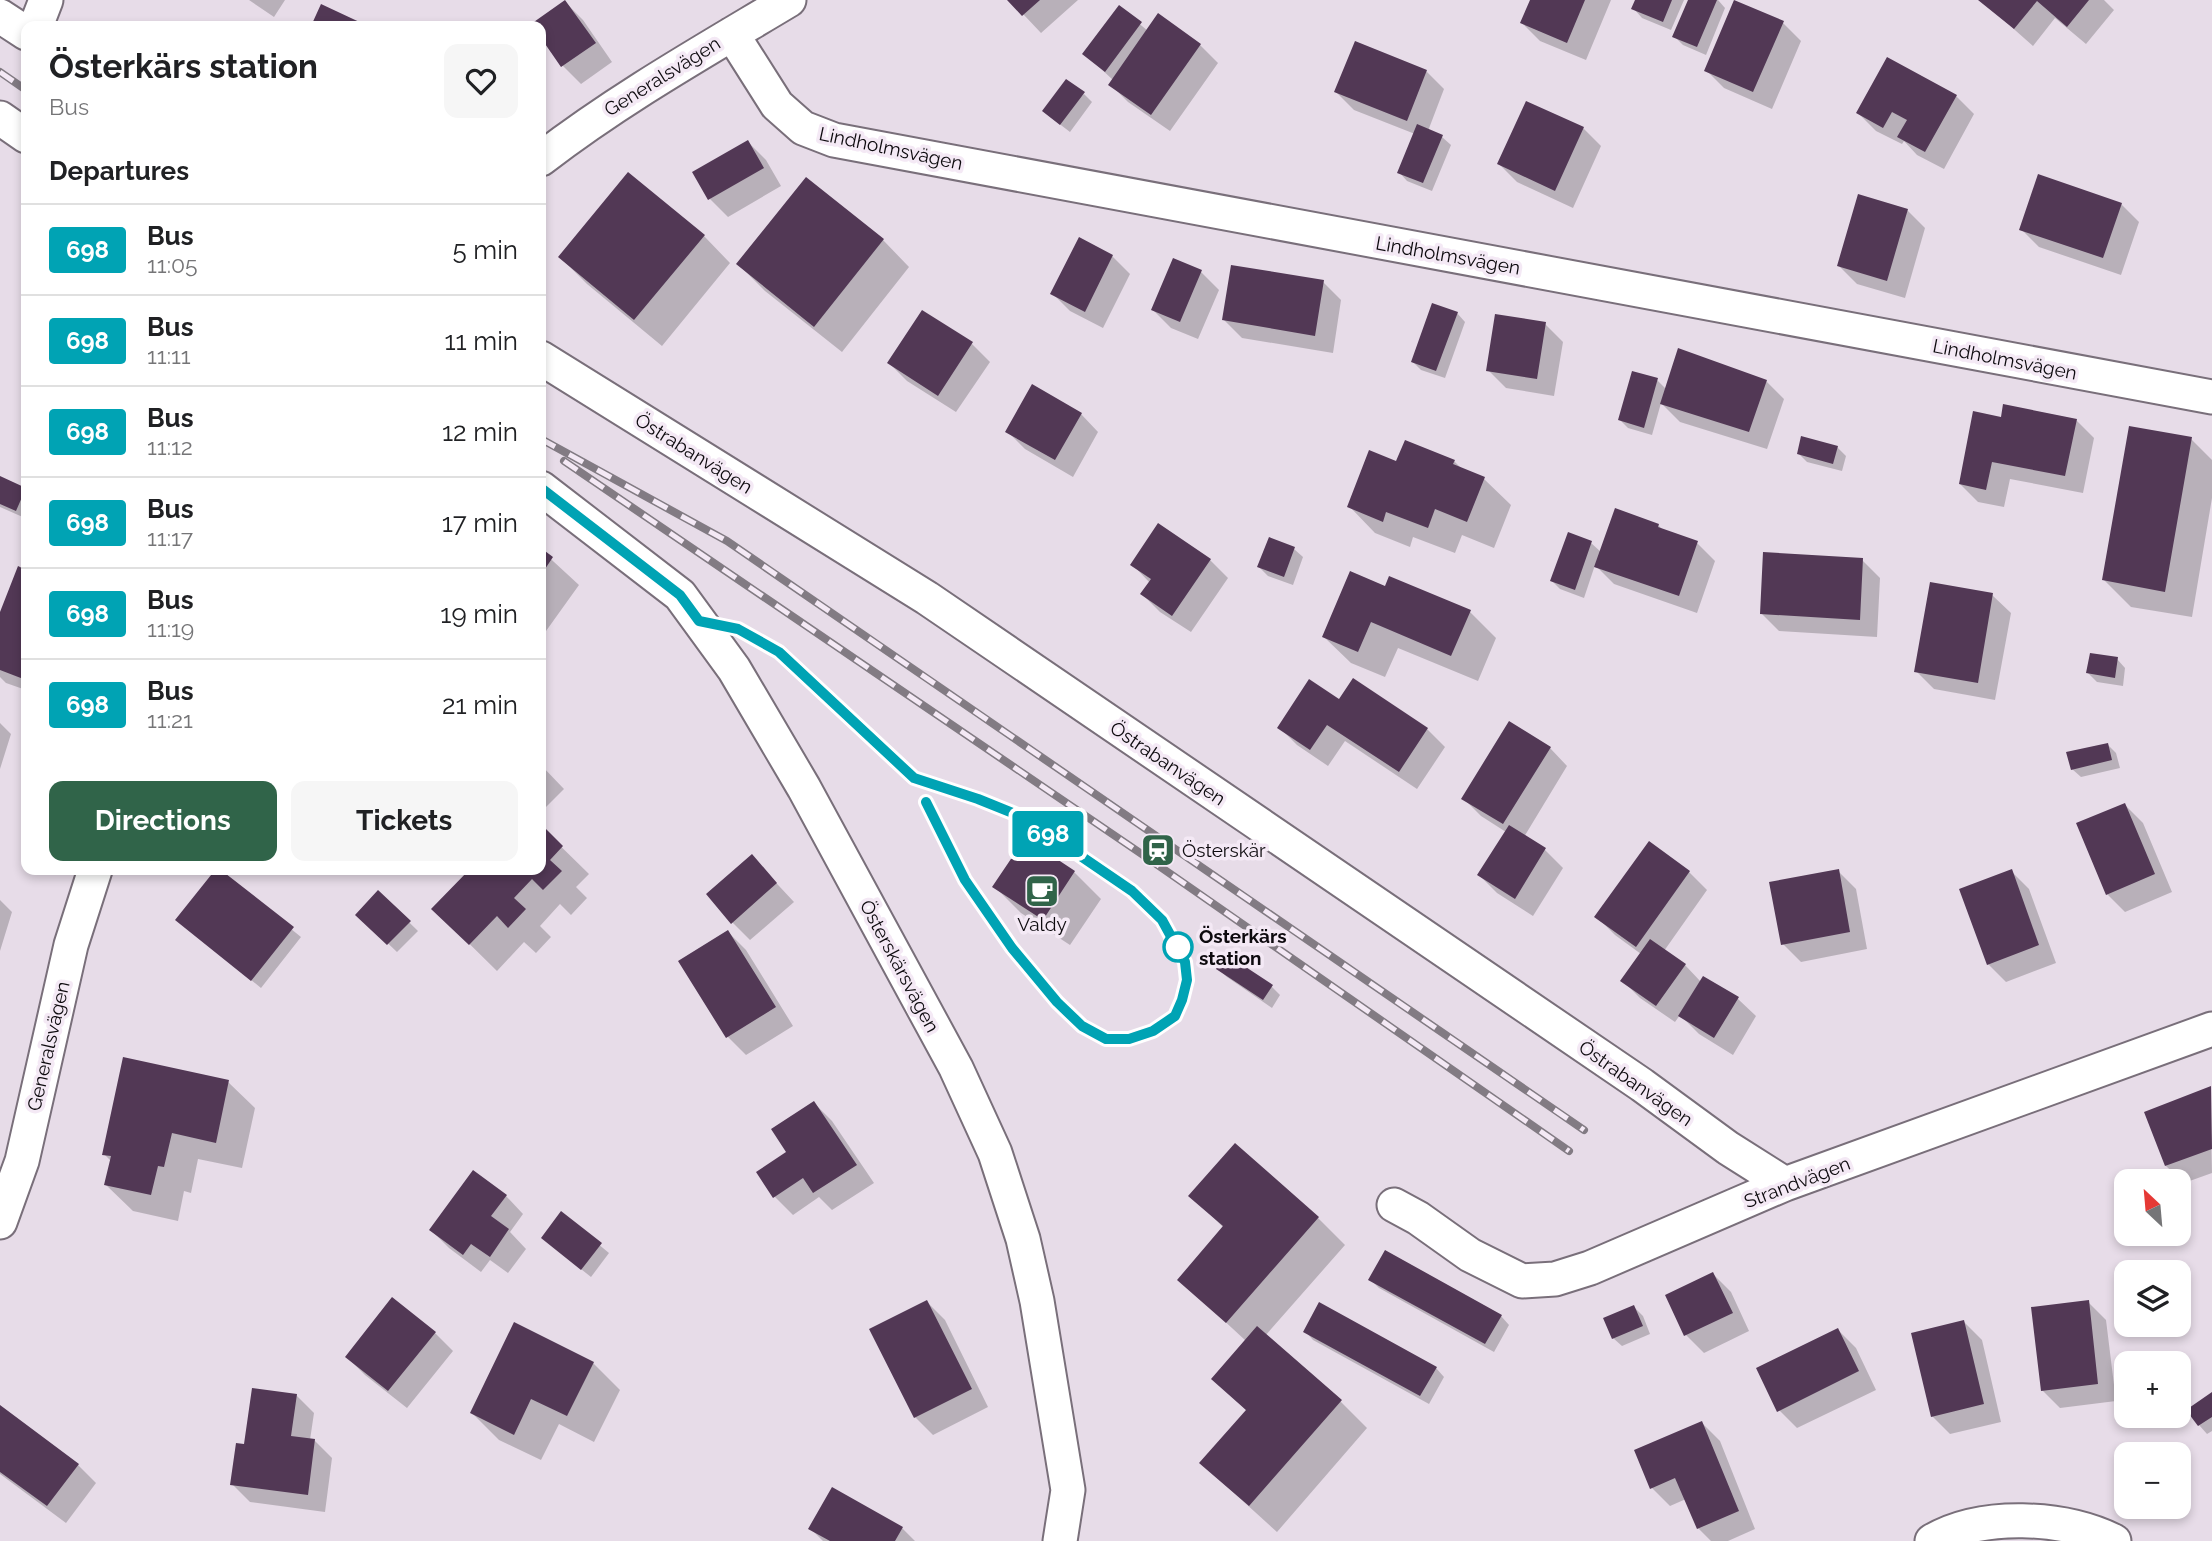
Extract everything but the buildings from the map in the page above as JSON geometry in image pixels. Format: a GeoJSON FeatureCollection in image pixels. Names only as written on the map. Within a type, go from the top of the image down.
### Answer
{"type":"FeatureCollection","features":[{"type":"Feature","properties":{"kind":"street"},"geometry":{"type":"LineString","coordinates":[[38,21],[46,0]]}},
{"type":"Feature","properties":{"kind":"street","name":"Generalsvägen"},"geometry":{"type":"LineString","coordinates":[[546,155],[592,120],[789,0]]}},
{"type":"Feature","properties":{"kind":"street"},"geometry":{"type":"LineString","coordinates":[[0,16],[21,30]]}},
{"type":"Feature","properties":{"kind":"street","name":"Lindholmsvägen"},"geometry":{"type":"LineString","coordinates":[[732,34],[777,105],[803,128],[834,140],[2212,397]]}},
{"type":"Feature","properties":{"kind":"street"},"geometry":{"type":"LineString","coordinates":[[0,118],[21,133]]}},
{"type":"Feature","properties":{"kind":"street","name":"Östrabanvägen"},"geometry":{"type":"LineString","coordinates":[[546,361],[927,598],[1642,1085],[1728,1148],[1785,1184]]}},
{"type":"Feature","properties":{"kind":"street","name":"Österskärsvägen"},"geometry":{"type":"LineString","coordinates":[[546,492],[680,595],[734,669],[804,788],[956,1068],[995,1153],[1023,1239],[1068,1490],[1060,1541]]}},
{"type":"Feature","properties":{"kind":"street","name":"Generalsvägen"},"geometry":{"type":"LineString","coordinates":[[0,1222],[22,1161],[71,945],[93,875]]}},
{"type":"Feature","properties":{"kind":"street","name":"Strandvägen"},"geometry":{"type":"LineString","coordinates":[[1394,1205],[1418,1218],[1470,1255],[1522,1281],[1555,1279],[1590,1268],[1785,1184],[2212,1029]]}},
{"type":"Feature","properties":{"kind":"street"},"geometry":{"type":"LineString","coordinates":[[1932,1541],[1948,1532],[2011,1521],[2044,1521],[2100,1534],[2114,1541]]}},
{"type":"Feature","properties":{"kind":"railway"},"geometry":{"type":"LineString","coordinates":[[0,72],[21,87]]}},
{"type":"Feature","properties":{"kind":"railway"},"geometry":{"type":"LineString","coordinates":[[546,442],[727,541],[1584,1130]]}},
{"type":"Feature","properties":{"kind":"railway"},"geometry":{"type":"LineString","coordinates":[[564,461],[1149,859],[1569,1151]]}},
{"type":"Feature","properties":{"kind":"bus line","name":"698"},"geometry":{"type":"LineString","coordinates":[[546,492],[680,595],[699,621],[738,629],[779,652],[914,778],[1025,818],[1132,891],[1162,920],[1185,962],[1187,980],[1175,1016],[1153,1031],[1129,1039],[1106,1039],[1082,1026],[1057,1002],[1012,948],[965,880],[926,802]]}},
{"type":"Feature","properties":{"kind":"place","name":"Österskär"},"geometry":{"type":"Point","coordinates":[1158,850]}},
{"type":"Feature","properties":{"kind":"place","name":"Valdy"},"geometry":{"type":"Point","coordinates":[1042,891]}},
{"type":"Feature","properties":{"kind":"place","name":"Österkärs station"},"geometry":{"type":"Point","coordinates":[1178,947]}}]}
